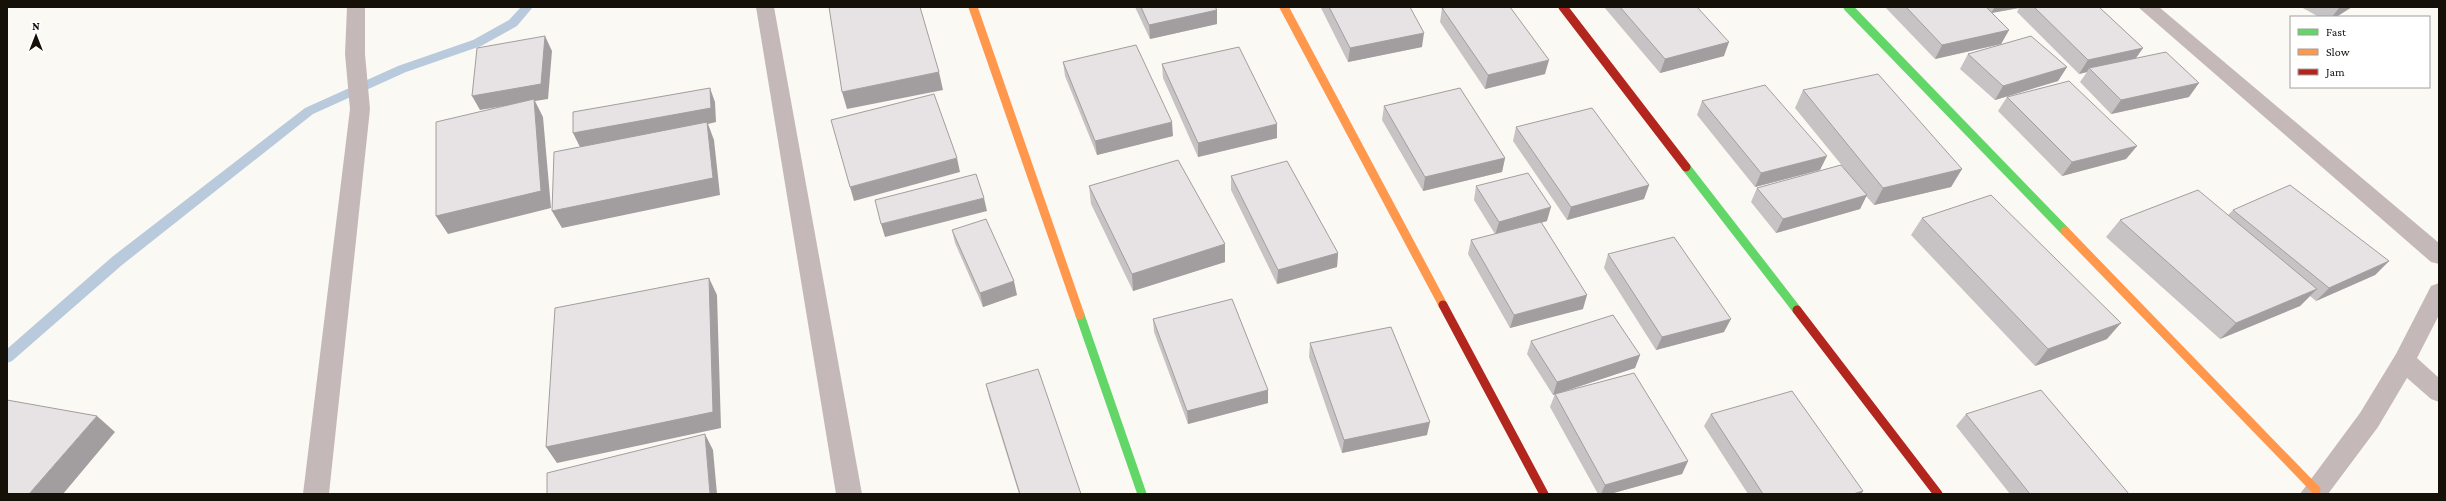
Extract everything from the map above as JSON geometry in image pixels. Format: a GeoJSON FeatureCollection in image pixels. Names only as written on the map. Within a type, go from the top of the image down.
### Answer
{"type":"FeatureCollection","features":[{"type":"Feature","properties":{"kind":"street"},"geometry":{"type":"LineString","coordinates":[[316,494],[360,109],[355,54],[356,7]]}},
{"type":"Feature","properties":{"kind":"street"},"geometry":{"type":"LineString","coordinates":[[765,7],[849,494]]}},
{"type":"Feature","properties":{"kind":"street"},"geometry":{"type":"LineString","coordinates":[[973,7],[1142,494]]}},
{"type":"Feature","properties":{"kind":"street"},"geometry":{"type":"LineString","coordinates":[[1284,7],[1544,494]]}},
{"type":"Feature","properties":{"kind":"street"},"geometry":{"type":"LineString","coordinates":[[1563,7],[1938,494]]}},
{"type":"Feature","properties":{"kind":"street"},"geometry":{"type":"LineString","coordinates":[[1848,7],[2315,492],[2369,420],[2404,361],[2439,292]]}},
{"type":"Feature","properties":{"kind":"street"},"geometry":{"type":"LineString","coordinates":[[2147,7],[2439,256]]}},
{"type":"Feature","properties":{"kind":"street"},"geometry":{"type":"LineString","coordinates":[[2404,361],[2439,392]]}},
{"type":"Feature","properties":{"kind":"building"},"geometry":{"type":"Polygon","coordinates":[[[829,7],[920,7],[939,72],[842,92],[829,7]]]}},
{"type":"Feature","properties":{"kind":"building"},"geometry":{"type":"Polygon","coordinates":[[[1141,7],[1215,7],[1217,10],[1149,25],[1141,7]]]}},
{"type":"Feature","properties":{"kind":"building"},"geometry":{"type":"Polygon","coordinates":[[[1329,7],[1410,7],[1424,33],[1350,48],[1329,7]]]}},
{"type":"Feature","properties":{"kind":"building"},"geometry":{"type":"Polygon","coordinates":[[[1510,7],[1549,60],[1488,75],[1442,8],[1510,7]]]}},
{"type":"Feature","properties":{"kind":"building"},"geometry":{"type":"Polygon","coordinates":[[[1620,7],[1697,7],[1729,42],[1665,59],[1620,7]]]}},
{"type":"Feature","properties":{"kind":"building"},"geometry":{"type":"Polygon","coordinates":[[[1906,7],[1986,7],[2009,30],[1942,45],[1906,7]]]}},
{"type":"Feature","properties":{"kind":"building"},"geometry":{"type":"Polygon","coordinates":[[[2034,7],[2099,7],[2143,48],[2088,60],[2034,7]]]}},
{"type":"Feature","properties":{"kind":"building"},"geometry":{"type":"Polygon","coordinates":[[[545,36],[541,84],[472,96],[477,48],[545,36]]]}},
{"type":"Feature","properties":{"kind":"building"},"geometry":{"type":"Polygon","coordinates":[[[2031,36],[2067,67],[2003,86],[1968,54],[2031,36]]]}},
{"type":"Feature","properties":{"kind":"building"},"geometry":{"type":"Polygon","coordinates":[[[1136,45],[1172,122],[1095,141],[1063,62],[1136,45]]]}},
{"type":"Feature","properties":{"kind":"building"},"geometry":{"type":"Polygon","coordinates":[[[1239,47],[1277,124],[1198,143],[1162,64],[1239,47]]]}},
{"type":"Feature","properties":{"kind":"building"},"geometry":{"type":"Polygon","coordinates":[[[2166,52],[2199,83],[2121,100],[2089,68],[2166,52]]]}},
{"type":"Feature","properties":{"kind":"building"},"geometry":{"type":"Polygon","coordinates":[[[1878,74],[1962,169],[1883,188],[1803,90],[1878,74]]]}},
{"type":"Feature","properties":{"kind":"building"},"geometry":{"type":"Polygon","coordinates":[[[2069,81],[2137,146],[2072,162],[2007,97],[2069,81]]]}},
{"type":"Feature","properties":{"kind":"building"},"geometry":{"type":"Polygon","coordinates":[[[1765,85],[1827,156],[1761,173],[1702,101],[1765,85]]]}},
{"type":"Feature","properties":{"kind":"building"},"geometry":{"type":"Polygon","coordinates":[[[710,88],[711,108],[573,133],[573,112],[710,88]]]}},
{"type":"Feature","properties":{"kind":"building"},"geometry":{"type":"Polygon","coordinates":[[[1460,88],[1505,158],[1425,177],[1384,106],[1460,88]]]}},
{"type":"Feature","properties":{"kind":"building"},"geometry":{"type":"Polygon","coordinates":[[[934,94],[957,158],[850,187],[831,120],[934,94]]]}},
{"type":"Feature","properties":{"kind":"building"},"geometry":{"type":"Polygon","coordinates":[[[534,99],[541,191],[436,216],[436,122],[534,99]]]}},
{"type":"Feature","properties":{"kind":"building"},"geometry":{"type":"Polygon","coordinates":[[[1592,108],[1649,185],[1571,207],[1516,127],[1592,108]]]}},
{"type":"Feature","properties":{"kind":"building"},"geometry":{"type":"Polygon","coordinates":[[[707,122],[713,178],[552,211],[554,152],[707,122]]]}},
{"type":"Feature","properties":{"kind":"building"},"geometry":{"type":"Polygon","coordinates":[[[1178,160],[1225,244],[1132,274],[1089,186],[1178,160]]]}},
{"type":"Feature","properties":{"kind":"building"},"geometry":{"type":"Polygon","coordinates":[[[1287,161],[1338,253],[1278,270],[1231,176],[1287,161]]]}},
{"type":"Feature","properties":{"kind":"building"},"geometry":{"type":"Polygon","coordinates":[[[1841,165],[1867,195],[1783,219],[1757,188],[1841,165]]]}},
{"type":"Feature","properties":{"kind":"building"},"geometry":{"type":"Polygon","coordinates":[[[1528,173],[1551,207],[1499,222],[1476,186],[1528,173]]]}},
{"type":"Feature","properties":{"kind":"building"},"geometry":{"type":"Polygon","coordinates":[[[976,174],[984,198],[881,224],[875,200],[976,174]]]}},
{"type":"Feature","properties":{"kind":"building"},"geometry":{"type":"Polygon","coordinates":[[[2290,185],[2389,261],[2329,288],[2233,210],[2290,185]]]}},
{"type":"Feature","properties":{"kind":"building"},"geometry":{"type":"Polygon","coordinates":[[[2198,190],[2317,289],[2236,323],[2120,220],[2198,190]]]}},
{"type":"Feature","properties":{"kind":"building"},"geometry":{"type":"Polygon","coordinates":[[[1991,195],[2121,323],[2048,349],[1922,218],[1991,195]]]}},
{"type":"Feature","properties":{"kind":"building"},"geometry":{"type":"Polygon","coordinates":[[[986,219],[1014,281],[980,293],[952,230],[986,219]]]}},
{"type":"Feature","properties":{"kind":"building"},"geometry":{"type":"Polygon","coordinates":[[[1541,222],[1587,295],[1514,315],[1471,240],[1541,222]]]}},
{"type":"Feature","properties":{"kind":"building"},"geometry":{"type":"Polygon","coordinates":[[[1674,237],[1731,319],[1662,337],[1608,254],[1674,237]]]}},
{"type":"Feature","properties":{"kind":"building"},"geometry":{"type":"Polygon","coordinates":[[[709,278],[713,412],[546,447],[555,308],[709,278]]]}},
{"type":"Feature","properties":{"kind":"building"},"geometry":{"type":"Polygon","coordinates":[[[1232,299],[1268,390],[1187,411],[1153,319],[1232,299]]]}},
{"type":"Feature","properties":{"kind":"building"},"geometry":{"type":"Polygon","coordinates":[[[1613,315],[1640,355],[1557,382],[1531,341],[1613,315]]]}},
{"type":"Feature","properties":{"kind":"building"},"geometry":{"type":"Polygon","coordinates":[[[1391,327],[1430,422],[1344,440],[1310,343],[1391,327]]]}},
{"type":"Feature","properties":{"kind":"building"},"geometry":{"type":"Polygon","coordinates":[[[1038,369],[1081,494],[1020,494],[986,384],[1038,369]]]}},
{"type":"Feature","properties":{"kind":"building"},"geometry":{"type":"Polygon","coordinates":[[[1634,373],[1688,461],[1605,485],[1555,394],[1634,373]]]}},
{"type":"Feature","properties":{"kind":"building"},"geometry":{"type":"Polygon","coordinates":[[[2041,390],[2129,494],[2030,494],[1966,414],[2041,390]]]}},
{"type":"Feature","properties":{"kind":"building"},"geometry":{"type":"Polygon","coordinates":[[[1792,391],[1863,491],[1853,494],[1763,494],[1711,414],[1792,391]]]}},
{"type":"Feature","properties":{"kind":"building"},"geometry":{"type":"Polygon","coordinates":[[[7,400],[97,416],[29,494],[7,494],[7,400]]]}},
{"type":"Feature","properties":{"kind":"building"},"geometry":{"type":"Polygon","coordinates":[[[705,434],[710,494],[547,494],[547,473],[705,434]]]}},
{"type":"Feature","properties":{"kind":"waterway"},"geometry":{"type":"LineString","coordinates":[[7,357],[117,261],[309,111],[402,69],[477,43],[513,23],[527,7]]}},
{"type":"Feature","properties":{"kind":"traffic: fast"},"geometry":{"type":"LineString","coordinates":[[1848,7],[2065,231]]}},
{"type":"Feature","properties":{"kind":"traffic: fast"},"geometry":{"type":"LineString","coordinates":[[1686,167],[1797,310]]}},
{"type":"Feature","properties":{"kind":"traffic: fast"},"geometry":{"type":"LineString","coordinates":[[1080,315],[1142,494]]}},
{"type":"Feature","properties":{"kind":"traffic: slow"},"geometry":{"type":"LineString","coordinates":[[973,7],[1080,315]]}},
{"type":"Feature","properties":{"kind":"traffic: slow"},"geometry":{"type":"LineString","coordinates":[[1284,7],[1443,305]]}},
{"type":"Feature","properties":{"kind":"traffic: slow"},"geometry":{"type":"LineString","coordinates":[[2065,231],[2316,490]]}},
{"type":"Feature","properties":{"kind":"traffic: jam"},"geometry":{"type":"LineString","coordinates":[[1563,7],[1686,167]]}},
{"type":"Feature","properties":{"kind":"traffic: jam"},"geometry":{"type":"LineString","coordinates":[[1443,305],[1544,494]]}},
{"type":"Feature","properties":{"kind":"traffic: jam"},"geometry":{"type":"LineString","coordinates":[[1797,310],[1938,494]]}}]}
